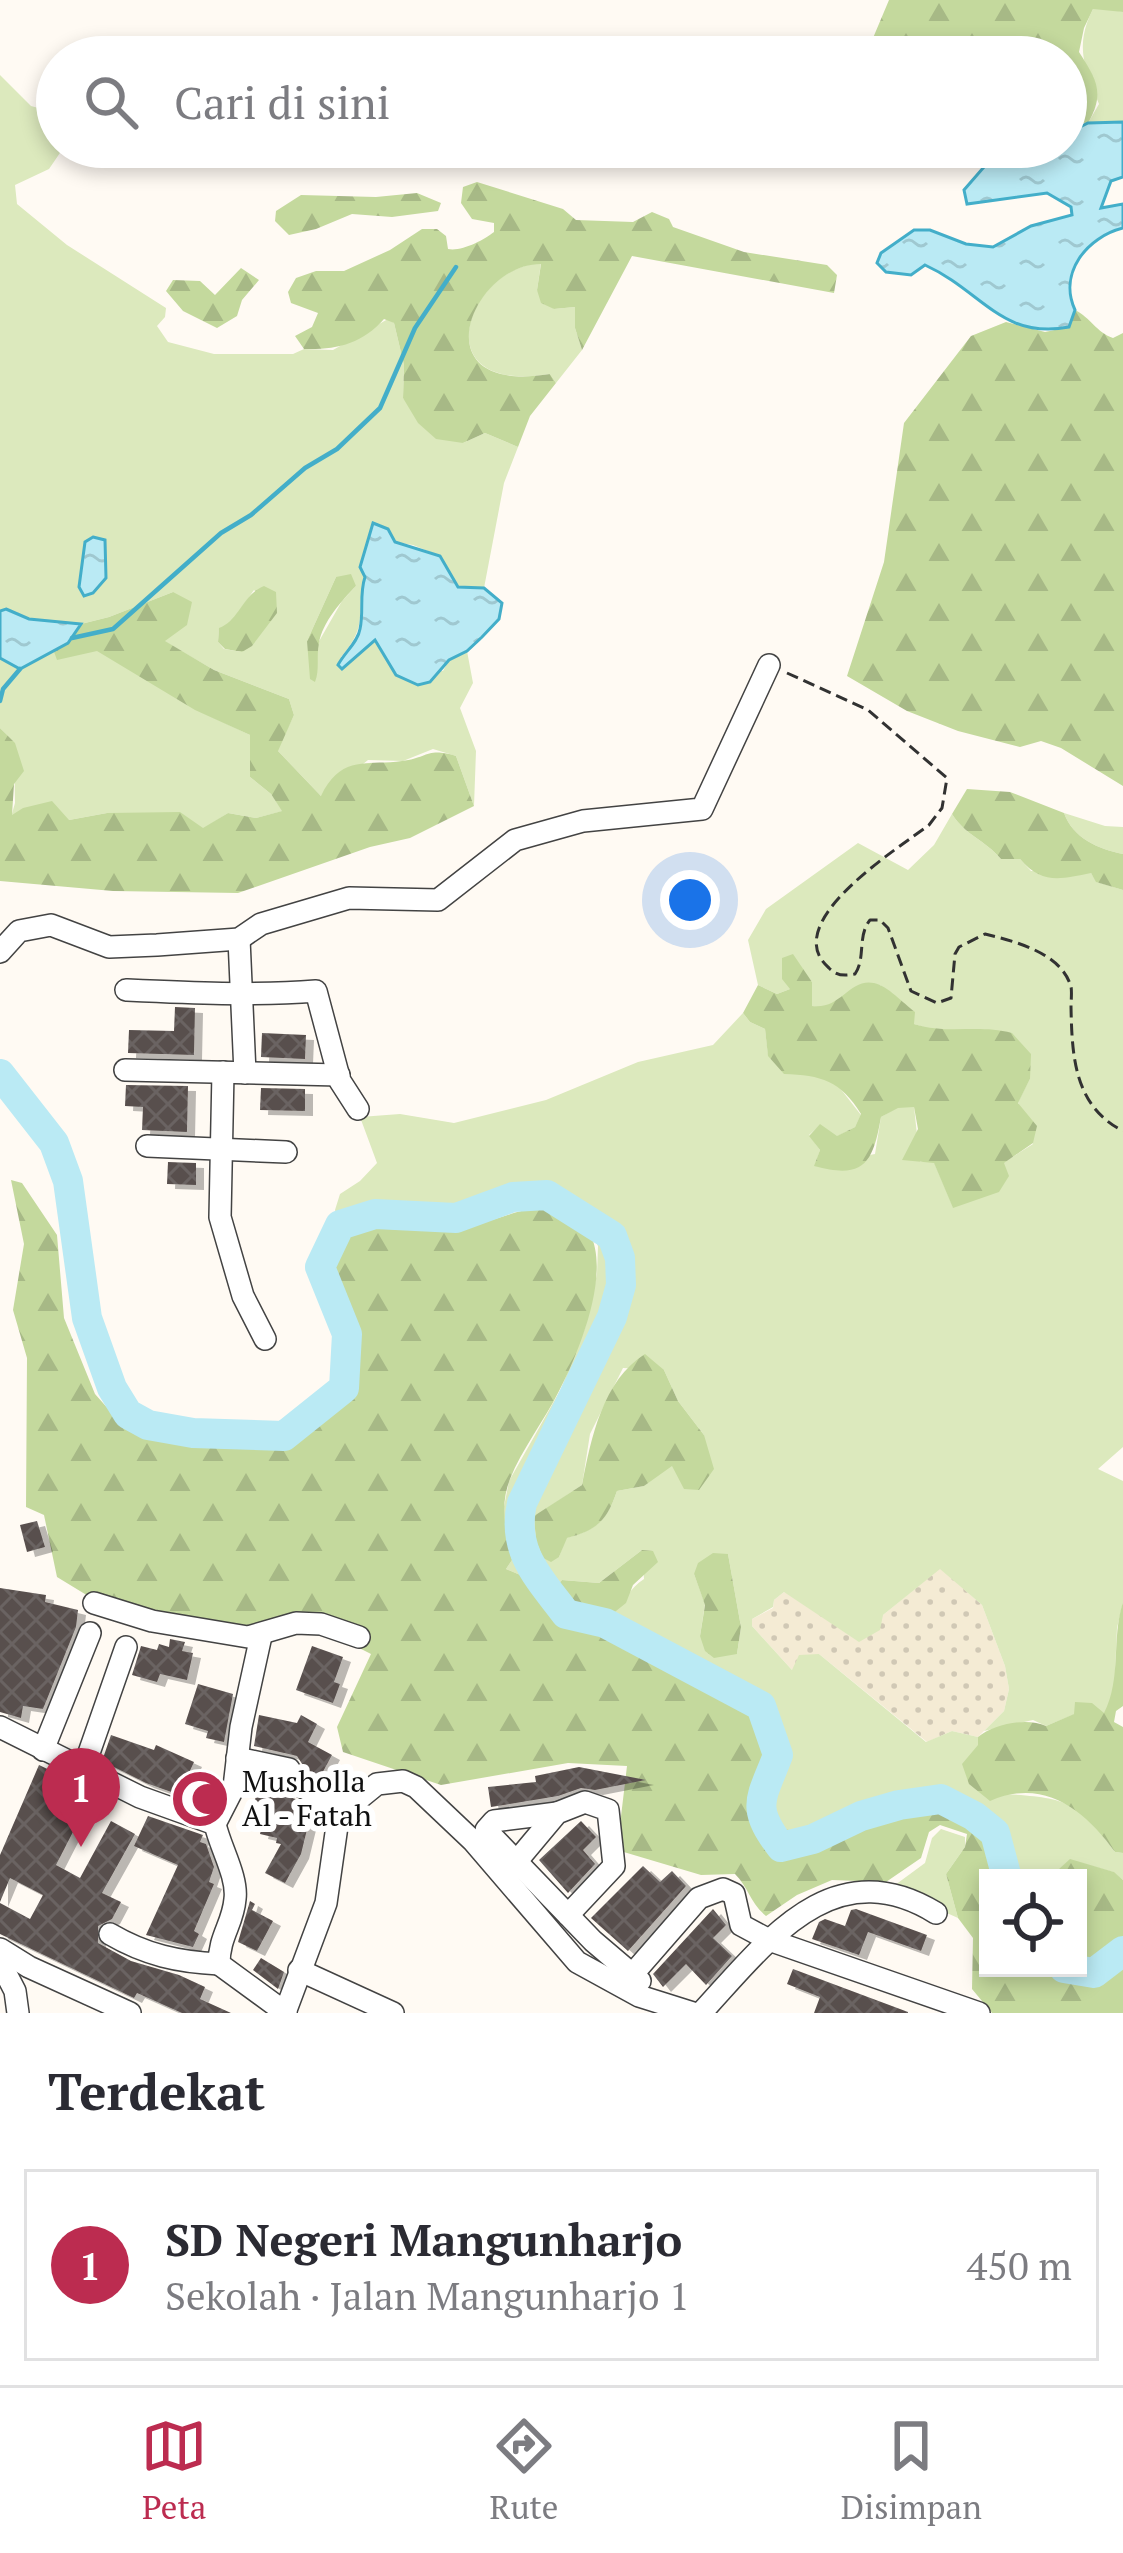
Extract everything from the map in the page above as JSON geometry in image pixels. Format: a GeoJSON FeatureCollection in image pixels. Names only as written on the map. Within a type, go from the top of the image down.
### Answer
{"type":"FeatureCollection","features":[{"type":"Feature","properties":{"kind":"street"},"geometry":{"type":"LineString","coordinates":[[0,952],[19,931],[51,925],[109,947],[239,939],[262,924],[349,898],[438,900],[515,840],[584,821],[702,809],[769,665]]}},
{"type":"Feature","properties":{"kind":"street"},"geometry":{"type":"LineString","coordinates":[[239,939],[244,991],[220,1149],[220,1217],[243,1296],[265,1339]]}},
{"type":"Feature","properties":{"kind":"street"},"geometry":{"type":"LineString","coordinates":[[126,990],[267,995],[316,991],[339,1075],[358,1109]]}},
{"type":"Feature","properties":{"kind":"street"},"geometry":{"type":"LineString","coordinates":[[125,1070],[339,1075]]}},
{"type":"Feature","properties":{"kind":"street"},"geometry":{"type":"LineString","coordinates":[[147,1145],[286,1152]]}},
{"type":"Feature","properties":{"kind":"street"},"geometry":{"type":"LineString","coordinates":[[94,1603],[152,1621],[261,1636],[296,1623],[320,1624],[359,1636]]}},
{"type":"Feature","properties":{"kind":"street"},"geometry":{"type":"LineString","coordinates":[[43,1750],[90,1633]]}},
{"type":"Feature","properties":{"kind":"street"},"geometry":{"type":"LineString","coordinates":[[219,1964],[219,1941],[236,1891],[215,1824],[234,1787],[261,1636]]}},
{"type":"Feature","properties":{"kind":"street"},"geometry":{"type":"LineString","coordinates":[[82,1770],[126,1647]]}},
{"type":"Feature","properties":{"kind":"street"},"geometry":{"type":"LineString","coordinates":[[0,1726],[140,1797],[215,1824]]}},
{"type":"Feature","properties":{"kind":"street"},"geometry":{"type":"LineString","coordinates":[[237,1758],[289,1769],[297,1784],[345,1810]]}},
{"type":"Feature","properties":{"kind":"street"},"geometry":{"type":"LineString","coordinates":[[110,1934],[153,1956],[219,1964],[286,2012],[326,1903],[338,1826],[345,1810],[377,1784],[403,1780],[473,1840],[577,1962],[639,1996],[699,2012]]}},
{"type":"Feature","properties":{"kind":"street"},"geometry":{"type":"LineString","coordinates":[[568,1916],[615,1861],[608,1810],[585,1802],[557,1814],[486,1826],[568,1916],[631,1976],[699,2012]]}},
{"type":"Feature","properties":{"kind":"street"},"geometry":{"type":"LineString","coordinates":[[516,1862],[557,1814]]}},
{"type":"Feature","properties":{"kind":"street"},"geometry":{"type":"LineString","coordinates":[[631,1976],[699,1898],[723,1889],[734,1894],[741,1925],[769,1940],[979,2013]]}},
{"type":"Feature","properties":{"kind":"street"},"geometry":{"type":"LineString","coordinates":[[699,2012],[801,1912],[857,1893],[885,1891],[936,1913]]}},
{"type":"Feature","properties":{"kind":"street"},"geometry":{"type":"LineString","coordinates":[[0,1949],[130,2013]]}},
{"type":"Feature","properties":{"kind":"street"},"geometry":{"type":"LineString","coordinates":[[0,1962],[15,1991],[18,2013]]}},
{"type":"Feature","properties":{"kind":"street"},"geometry":{"type":"LineString","coordinates":[[299,1970],[393,2013]]}},
{"type":"Feature","properties":{"kind":"path"},"geometry":{"type":"LineString","coordinates":[[769,665],[868,710],[947,778],[942,808],[929,825],[829,908],[816,938],[826,966],[836,974],[854,974],[860,967],[864,927],[869,920],[880,920],[888,928],[911,992],[937,1003],[951,998],[956,954],[969,941],[985,934],[1038,952],[1060,968],[1072,988],[1076,1080],[1091,1107],[1123,1131]]}},
{"type":"Feature","properties":{"kind":"shaded area"},"geometry":{"type":"Polygon","coordinates":[[[940,1568],[982,1605],[1005,1666],[1009,1689],[1004,1711],[978,1737],[952,1731],[927,1742],[819,1654],[793,1671],[752,1626],[752,1619],[773,1608],[774,1600],[784,1592],[883,1615],[940,1568]]]}},
{"type":"Feature","properties":{"kind":"green space"},"geometry":{"type":"Polygon","coordinates":[[[889,0],[1123,0],[1123,12],[1093,9],[1082,36],[874,36],[889,0]]]}},
{"type":"Feature","properties":{"kind":"green space"},"geometry":{"type":"Polygon","coordinates":[[[1093,9],[1123,12],[1123,122],[1088,123],[1099,104],[1087,71],[1084,36],[1093,9]]]}},
{"type":"Feature","properties":{"kind":"green space"},"geometry":{"type":"Polygon","coordinates":[[[1087,66],[1097,95],[1087,123],[1087,66]]]}},
{"type":"Feature","properties":{"kind":"green space"},"geometry":{"type":"Polygon","coordinates":[[[0,75],[36,107],[36,168],[50,168],[15,185],[17,204],[67,245],[166,308],[157,326],[168,342],[214,354],[333,350],[388,319],[394,323],[404,365],[403,398],[463,443],[485,433],[518,447],[504,483],[484,588],[458,587],[440,556],[413,545],[395,542],[365,552],[360,566],[365,577],[359,626],[341,657],[358,655],[375,640],[385,658],[443,671],[449,660],[467,651],[473,683],[460,708],[476,751],[474,806],[456,756],[433,749],[403,761],[368,760],[322,797],[277,750],[294,715],[289,699],[214,670],[164,641],[173,592],[81,624],[29,619],[7,609],[0,611],[0,75]],[[336,577],[307,641],[318,643],[356,586],[336,577]],[[254,590],[230,624],[219,629],[218,642],[224,649],[242,652],[276,613],[254,590]]]}},
{"type":"Feature","properties":{"kind":"green space"},"geometry":{"type":"Polygon","coordinates":[[[477,182],[563,209],[576,220],[633,222],[652,212],[669,219],[673,227],[744,252],[827,265],[837,275],[834,293],[632,256],[582,350],[575,307],[554,309],[541,303],[537,290],[541,264],[516,270],[494,284],[478,305],[470,327],[471,349],[483,366],[509,376],[550,374],[556,383],[530,416],[518,447],[485,433],[463,443],[436,439],[418,423],[403,398],[404,365],[394,323],[384,319],[348,344],[304,349],[295,336],[312,327],[318,313],[291,303],[288,292],[296,278],[316,271],[344,271],[422,229],[437,229],[446,236],[448,249],[484,238],[494,232],[494,223],[472,219],[461,203],[463,187],[477,182]]]}},
{"type":"Feature","properties":{"kind":"green space"},"geometry":{"type":"Polygon","coordinates":[[[417,193],[441,203],[438,211],[392,217],[352,214],[289,235],[275,221],[276,211],[301,195],[417,193]]]}},
{"type":"Feature","properties":{"kind":"green space"},"geometry":{"type":"Polygon","coordinates":[[[541,263],[537,290],[554,309],[575,307],[582,350],[556,383],[550,374],[510,375],[484,366],[471,349],[469,328],[477,305],[493,285],[515,270],[541,263]]]}},
{"type":"Feature","properties":{"kind":"green space"},"geometry":{"type":"Polygon","coordinates":[[[241,268],[259,280],[242,300],[237,316],[217,328],[183,311],[166,291],[173,280],[200,281],[215,295],[241,268]]]}},
{"type":"Feature","properties":{"kind":"green space"},"geometry":{"type":"Polygon","coordinates":[[[1075,310],[1113,338],[1123,333],[1123,786],[1061,748],[1041,741],[1020,747],[958,731],[907,711],[847,676],[884,562],[904,423],[971,336],[1006,322],[1045,332],[1069,327],[1075,310]]]}},
{"type":"Feature","properties":{"kind":"green space"},"geometry":{"type":"Polygon","coordinates":[[[351,574],[356,586],[333,612],[321,635],[315,682],[310,679],[307,641],[336,577],[351,574]]]}},
{"type":"Feature","properties":{"kind":"green space"},"geometry":{"type":"Polygon","coordinates":[[[264,586],[276,592],[277,613],[252,646],[242,652],[225,649],[218,642],[219,628],[264,586]]]}},
{"type":"Feature","properties":{"kind":"green space"},"geometry":{"type":"Polygon","coordinates":[[[173,592],[192,602],[187,625],[165,641],[214,670],[289,699],[294,715],[278,751],[321,796],[346,768],[439,753],[456,756],[474,806],[410,838],[370,847],[238,893],[113,891],[0,881],[0,728],[15,743],[24,771],[14,784],[12,815],[52,801],[69,820],[107,813],[180,812],[203,828],[228,813],[256,818],[282,811],[271,794],[250,777],[250,735],[195,710],[97,651],[57,660],[53,649],[68,643],[81,624],[173,592]]]}},
{"type":"Feature","properties":{"kind":"green space"},"geometry":{"type":"Polygon","coordinates":[[[53,649],[97,650],[195,709],[250,735],[250,777],[283,811],[256,818],[228,813],[203,829],[107,813],[69,820],[11,817],[14,743],[0,728],[0,658],[20,669],[53,649]]]}},
{"type":"Feature","properties":{"kind":"green space"},"geometry":{"type":"Polygon","coordinates":[[[967,789],[1010,792],[1064,813],[1088,841],[1123,854],[1123,890],[1096,882],[1091,873],[1052,878],[1036,873],[1020,859],[1001,859],[952,814],[967,789]]]}},
{"type":"Feature","properties":{"kind":"green space"},"geometry":{"type":"Polygon","coordinates":[[[1064,813],[1123,827],[1123,854],[1087,841],[1064,813]]]}},
{"type":"Feature","properties":{"kind":"green space"},"geometry":{"type":"Polygon","coordinates":[[[952,814],[1001,859],[1020,859],[1031,871],[1091,873],[1097,882],[1123,890],[1123,1447],[1098,1469],[1123,1481],[1123,1602],[1114,1695],[1104,1714],[1075,1703],[1075,1714],[1046,1726],[1033,1720],[984,1731],[1004,1711],[1009,1689],[1005,1666],[982,1605],[940,1569],[883,1615],[880,1630],[859,1642],[784,1592],[773,1607],[752,1619],[752,1626],[792,1670],[799,1655],[819,1654],[926,1742],[952,1731],[978,1737],[1006,1794],[1058,1801],[1081,1812],[1115,1852],[1123,1853],[1123,1880],[1113,1872],[1070,1860],[1060,1869],[999,1869],[990,1836],[905,1795],[854,1808],[794,1833],[776,1826],[751,1692],[610,1615],[644,1579],[642,1550],[599,1583],[562,1580],[553,1589],[506,1569],[512,1560],[502,1517],[509,1481],[561,1389],[585,1328],[598,1246],[587,1226],[518,1209],[487,1221],[442,1228],[363,1225],[344,1236],[335,1210],[340,1194],[377,1163],[360,1117],[400,1114],[454,1123],[546,1100],[638,1062],[713,1045],[743,1013],[765,1029],[768,1054],[836,1083],[861,1115],[855,1127],[836,1137],[820,1125],[809,1135],[820,1150],[815,1165],[875,1154],[881,1117],[898,1107],[914,1107],[920,1162],[934,1162],[953,1207],[1003,1163],[1033,1144],[1018,1102],[1030,1079],[960,1031],[939,1032],[914,1024],[914,1012],[880,985],[824,1008],[811,1006],[812,982],[799,967],[790,989],[777,994],[758,985],[748,940],[766,909],[858,843],[908,870],[934,845],[952,814]],[[623,1368],[590,1434],[582,1485],[534,1517],[543,1558],[559,1557],[566,1538],[605,1517],[617,1491],[644,1486],[704,1435],[678,1401],[664,1370],[623,1368]],[[728,1554],[694,1574],[705,1604],[700,1636],[737,1654],[741,1627],[728,1554]]]}},
{"type":"Feature","properties":{"kind":"green space"},"geometry":{"type":"Polygon","coordinates":[[[793,954],[812,982],[812,1006],[830,1003],[858,985],[874,983],[915,1012],[914,1024],[1012,1033],[1031,1054],[1030,1079],[1018,1103],[1037,1126],[1033,1143],[1004,1163],[1009,1176],[999,1192],[953,1208],[934,1163],[902,1160],[918,1129],[914,1107],[898,1108],[881,1117],[870,1156],[856,1169],[814,1166],[820,1150],[809,1136],[820,1124],[837,1136],[855,1127],[861,1114],[829,1082],[784,1074],[768,1056],[765,1029],[743,1013],[758,985],[777,994],[790,989],[782,979],[782,958],[793,954]]]}},
{"type":"Feature","properties":{"kind":"green space"},"geometry":{"type":"Polygon","coordinates":[[[11,1180],[22,1183],[57,1235],[64,1318],[95,1394],[126,1429],[204,1448],[272,1447],[312,1431],[348,1400],[358,1362],[354,1326],[331,1263],[357,1229],[377,1224],[460,1226],[542,1208],[564,1212],[583,1224],[594,1243],[594,1294],[568,1372],[510,1479],[504,1510],[512,1560],[506,1569],[553,1589],[562,1580],[599,1583],[642,1550],[653,1551],[658,1562],[611,1615],[629,1621],[766,1703],[788,1754],[770,1807],[776,1826],[795,1832],[902,1794],[944,1796],[982,1815],[976,1827],[990,1835],[999,1869],[979,1869],[979,1977],[1087,1977],[1087,1869],[1059,1869],[1070,1859],[1114,1872],[1123,1880],[1123,2013],[992,2013],[972,1989],[973,1938],[958,1918],[946,1874],[965,1847],[967,1834],[940,1825],[929,1832],[921,1858],[886,1882],[832,1880],[766,1916],[735,1874],[701,1875],[617,1850],[627,1766],[568,1763],[441,1785],[343,1752],[337,1727],[371,1654],[298,1617],[272,1633],[98,1602],[57,1577],[44,1515],[26,1507],[27,1358],[13,1310],[24,1244],[11,1180]]]}},
{"type":"Feature","properties":{"kind":"green space"},"geometry":{"type":"Polygon","coordinates":[[[645,1354],[664,1370],[678,1401],[704,1435],[714,1469],[699,1490],[684,1489],[672,1466],[644,1486],[617,1491],[600,1522],[567,1538],[559,1557],[551,1562],[543,1558],[536,1541],[534,1516],[582,1485],[609,1394],[645,1354]]]}},
{"type":"Feature","properties":{"kind":"green space"},"geometry":{"type":"Polygon","coordinates":[[[713,1553],[728,1554],[741,1627],[737,1654],[714,1658],[705,1651],[700,1636],[705,1605],[694,1574],[698,1563],[713,1553]]]}},
{"type":"Feature","properties":{"kind":"green space"},"geometry":{"type":"Polygon","coordinates":[[[1123,1602],[1123,1706],[1116,1711],[1114,1722],[1123,1727],[1123,1853],[1115,1852],[1090,1823],[1062,1802],[1028,1793],[990,1801],[969,1784],[962,1764],[978,1745],[978,1737],[993,1729],[1020,1722],[1046,1726],[1074,1714],[1075,1702],[1092,1703],[1104,1713],[1113,1686],[1123,1602]]]}},
{"type":"Feature","properties":{"kind":"green space"},"geometry":{"type":"Polygon","coordinates":[[[941,1829],[965,1837],[965,1847],[946,1874],[958,1918],[891,1888],[925,1863],[932,1838],[941,1829]]]}},
{"type":"Feature","properties":{"kind":"water"},"geometry":{"type":"Polygon","coordinates":[[[1123,122],[1123,177],[1111,181],[1101,208],[1123,204],[1123,228],[1098,239],[1079,258],[1070,283],[1075,310],[1069,327],[1046,329],[1009,320],[925,265],[911,275],[886,272],[877,263],[881,253],[914,230],[993,247],[1031,226],[1072,215],[1071,207],[1047,193],[967,204],[964,190],[983,168],[1087,168],[1088,123],[1123,122]]]}},
{"type":"Feature","properties":{"kind":"water"},"geometry":{"type":"Polygon","coordinates":[[[373,523],[388,529],[395,542],[440,556],[458,587],[484,588],[502,603],[499,619],[430,682],[418,685],[396,675],[375,640],[342,669],[338,665],[360,629],[365,577],[360,567],[373,523]]]}},
{"type":"Feature","properties":{"kind":"water"},"geometry":{"type":"Polygon","coordinates":[[[93,537],[105,540],[106,578],[84,596],[79,587],[85,542],[93,537]]]}},
{"type":"Feature","properties":{"kind":"water"},"geometry":{"type":"Polygon","coordinates":[[[0,611],[29,619],[81,624],[68,643],[20,669],[0,658],[0,611]]]}},
{"type":"Feature","properties":{"kind":"building"},"geometry":{"type":"Polygon","coordinates":[[[175,1007],[195,1008],[194,1055],[128,1053],[129,1030],[174,1031],[175,1007]]]}},
{"type":"Feature","properties":{"kind":"building"},"geometry":{"type":"Polygon","coordinates":[[[262,1033],[306,1035],[305,1059],[261,1057],[262,1033]]]}},
{"type":"Feature","properties":{"kind":"building"},"geometry":{"type":"Polygon","coordinates":[[[126,1085],[188,1086],[187,1132],[142,1130],[143,1107],[125,1106],[126,1085]]]}},
{"type":"Feature","properties":{"kind":"building"},"geometry":{"type":"Polygon","coordinates":[[[261,1088],[305,1089],[305,1111],[260,1110],[261,1088]]]}},
{"type":"Feature","properties":{"kind":"building"},"geometry":{"type":"Polygon","coordinates":[[[168,1162],[196,1163],[196,1185],[167,1184],[168,1162]]]}},
{"type":"Feature","properties":{"kind":"building"},"geometry":{"type":"Polygon","coordinates":[[[37,1521],[45,1547],[27,1552],[20,1525],[37,1521]]]}},
{"type":"Feature","properties":{"kind":"building"},"geometry":{"type":"Polygon","coordinates":[[[0,1588],[46,1595],[45,1602],[78,1610],[76,1627],[43,1709],[23,1706],[21,1718],[0,1712],[0,1588]]]}},
{"type":"Feature","properties":{"kind":"building"},"geometry":{"type":"Polygon","coordinates":[[[170,1639],[185,1642],[182,1651],[193,1653],[187,1680],[160,1674],[157,1682],[132,1675],[141,1646],[157,1650],[159,1644],[169,1647],[170,1639]]]}},
{"type":"Feature","properties":{"kind":"building"},"geometry":{"type":"Polygon","coordinates":[[[312,1646],[343,1657],[333,1703],[296,1690],[312,1646]]]}},
{"type":"Feature","properties":{"kind":"building"},"geometry":{"type":"Polygon","coordinates":[[[198,1684],[233,1694],[224,1742],[206,1738],[208,1731],[185,1724],[198,1684]]]}},
{"type":"Feature","properties":{"kind":"building"},"geometry":{"type":"Polygon","coordinates":[[[259,1715],[297,1723],[301,1715],[317,1724],[308,1742],[332,1755],[319,1779],[308,1773],[297,1756],[254,1746],[259,1715]]]}},
{"type":"Feature","properties":{"kind":"building"},"geometry":{"type":"Polygon","coordinates":[[[111,1735],[154,1750],[156,1745],[194,1762],[188,1775],[217,1788],[208,1805],[102,1761],[111,1735]]]}},
{"type":"Feature","properties":{"kind":"building"},"geometry":{"type":"Polygon","coordinates":[[[39,1765],[94,1791],[56,1865],[80,1878],[111,1821],[135,1834],[102,1893],[121,1902],[112,1919],[98,1926],[98,1943],[131,1961],[205,1987],[200,1999],[231,2013],[182,2013],[137,1993],[134,1998],[0,1934],[0,1903],[30,1919],[43,1895],[10,1878],[0,1902],[0,1855],[39,1765]]]}},
{"type":"Feature","properties":{"kind":"building"},"geometry":{"type":"Polygon","coordinates":[[[579,1767],[646,1780],[491,1807],[488,1787],[536,1782],[535,1776],[579,1767]]]}},
{"type":"Feature","properties":{"kind":"building"},"geometry":{"type":"Polygon","coordinates":[[[250,1776],[279,1782],[289,1796],[312,1809],[301,1854],[285,1883],[265,1873],[281,1844],[276,1843],[277,1838],[260,1834],[263,1822],[250,1819],[257,1792],[249,1790],[250,1776]]]}},
{"type":"Feature","properties":{"kind":"building"},"geometry":{"type":"Polygon","coordinates":[[[148,1816],[203,1835],[200,1842],[206,1844],[214,1867],[209,1882],[214,1884],[194,1931],[199,1934],[193,1947],[146,1935],[178,1865],[134,1846],[148,1816]]]}},
{"type":"Feature","properties":{"kind":"building"},"geometry":{"type":"Polygon","coordinates":[[[581,1821],[596,1837],[583,1850],[595,1864],[568,1893],[539,1860],[581,1821]]]}},
{"type":"Feature","properties":{"kind":"building"},"geometry":{"type":"Polygon","coordinates":[[[643,1866],[660,1882],[672,1871],[686,1886],[628,1951],[591,1918],[643,1866]]]}},
{"type":"Feature","properties":{"kind":"building"},"geometry":{"type":"Polygon","coordinates":[[[250,1901],[255,1904],[252,1910],[273,1921],[257,1951],[238,1942],[250,1901]]]}},
{"type":"Feature","properties":{"kind":"building"},"geometry":{"type":"Polygon","coordinates":[[[713,1909],[726,1925],[713,1938],[732,1956],[706,1985],[686,1964],[663,1987],[653,1974],[713,1909]]]}},
{"type":"Feature","properties":{"kind":"building"},"geometry":{"type":"Polygon","coordinates":[[[851,1910],[927,1935],[921,1951],[868,1932],[859,1955],[812,1939],[819,1922],[825,1919],[845,1926],[851,1910]]]}},
{"type":"Feature","properties":{"kind":"building"},"geometry":{"type":"Polygon","coordinates":[[[261,1958],[284,1972],[278,1989],[253,1970],[261,1958]]]}},
{"type":"Feature","properties":{"kind":"building"},"geometry":{"type":"Polygon","coordinates":[[[793,1969],[908,2013],[814,2013],[820,1997],[787,1984],[793,1969]]]}},
{"type":"Feature","properties":{"kind":"waterway"},"geometry":{"type":"LineString","coordinates":[[72,638],[113,629],[221,533],[337,449],[380,408],[415,328],[456,267]]}},
{"type":"Feature","properties":{"kind":"waterway"},"geometry":{"type":"LineString","coordinates":[[0,701],[3,689],[20,669]]}},
{"type":"Feature","properties":{"kind":"waterway"},"geometry":{"type":"LineString","coordinates":[[0,1074],[54,1143],[68,1181],[87,1318],[112,1388],[128,1414],[148,1425],[193,1433],[284,1436],[344,1388],[347,1334],[320,1267],[340,1225],[375,1214],[456,1218],[513,1197],[547,1195],[612,1236],[620,1258],[621,1285],[612,1317],[522,1503],[520,1536],[537,1576],[566,1614],[605,1623],[761,1706],[778,1755],[763,1793],[762,1812],[781,1847],[813,1839],[861,1816],[941,1799],[995,1833],[1005,1869]]}},
{"type":"Feature","properties":{"kind":"waterway"},"geometry":{"type":"LineString","coordinates":[[1087,1972],[1094,1973],[1123,1951]]}},
{"type":"Feature","properties":{"kind":"place","name":"Musholla Al - Fatah"},"geometry":{"type":"Point","coordinates":[200,1799]}},
{"type":"Feature","properties":{"kind":"place","name":"SD Negeri Mangunharjo"},"geometry":{"type":"Point","coordinates":[81,1847]}}]}
